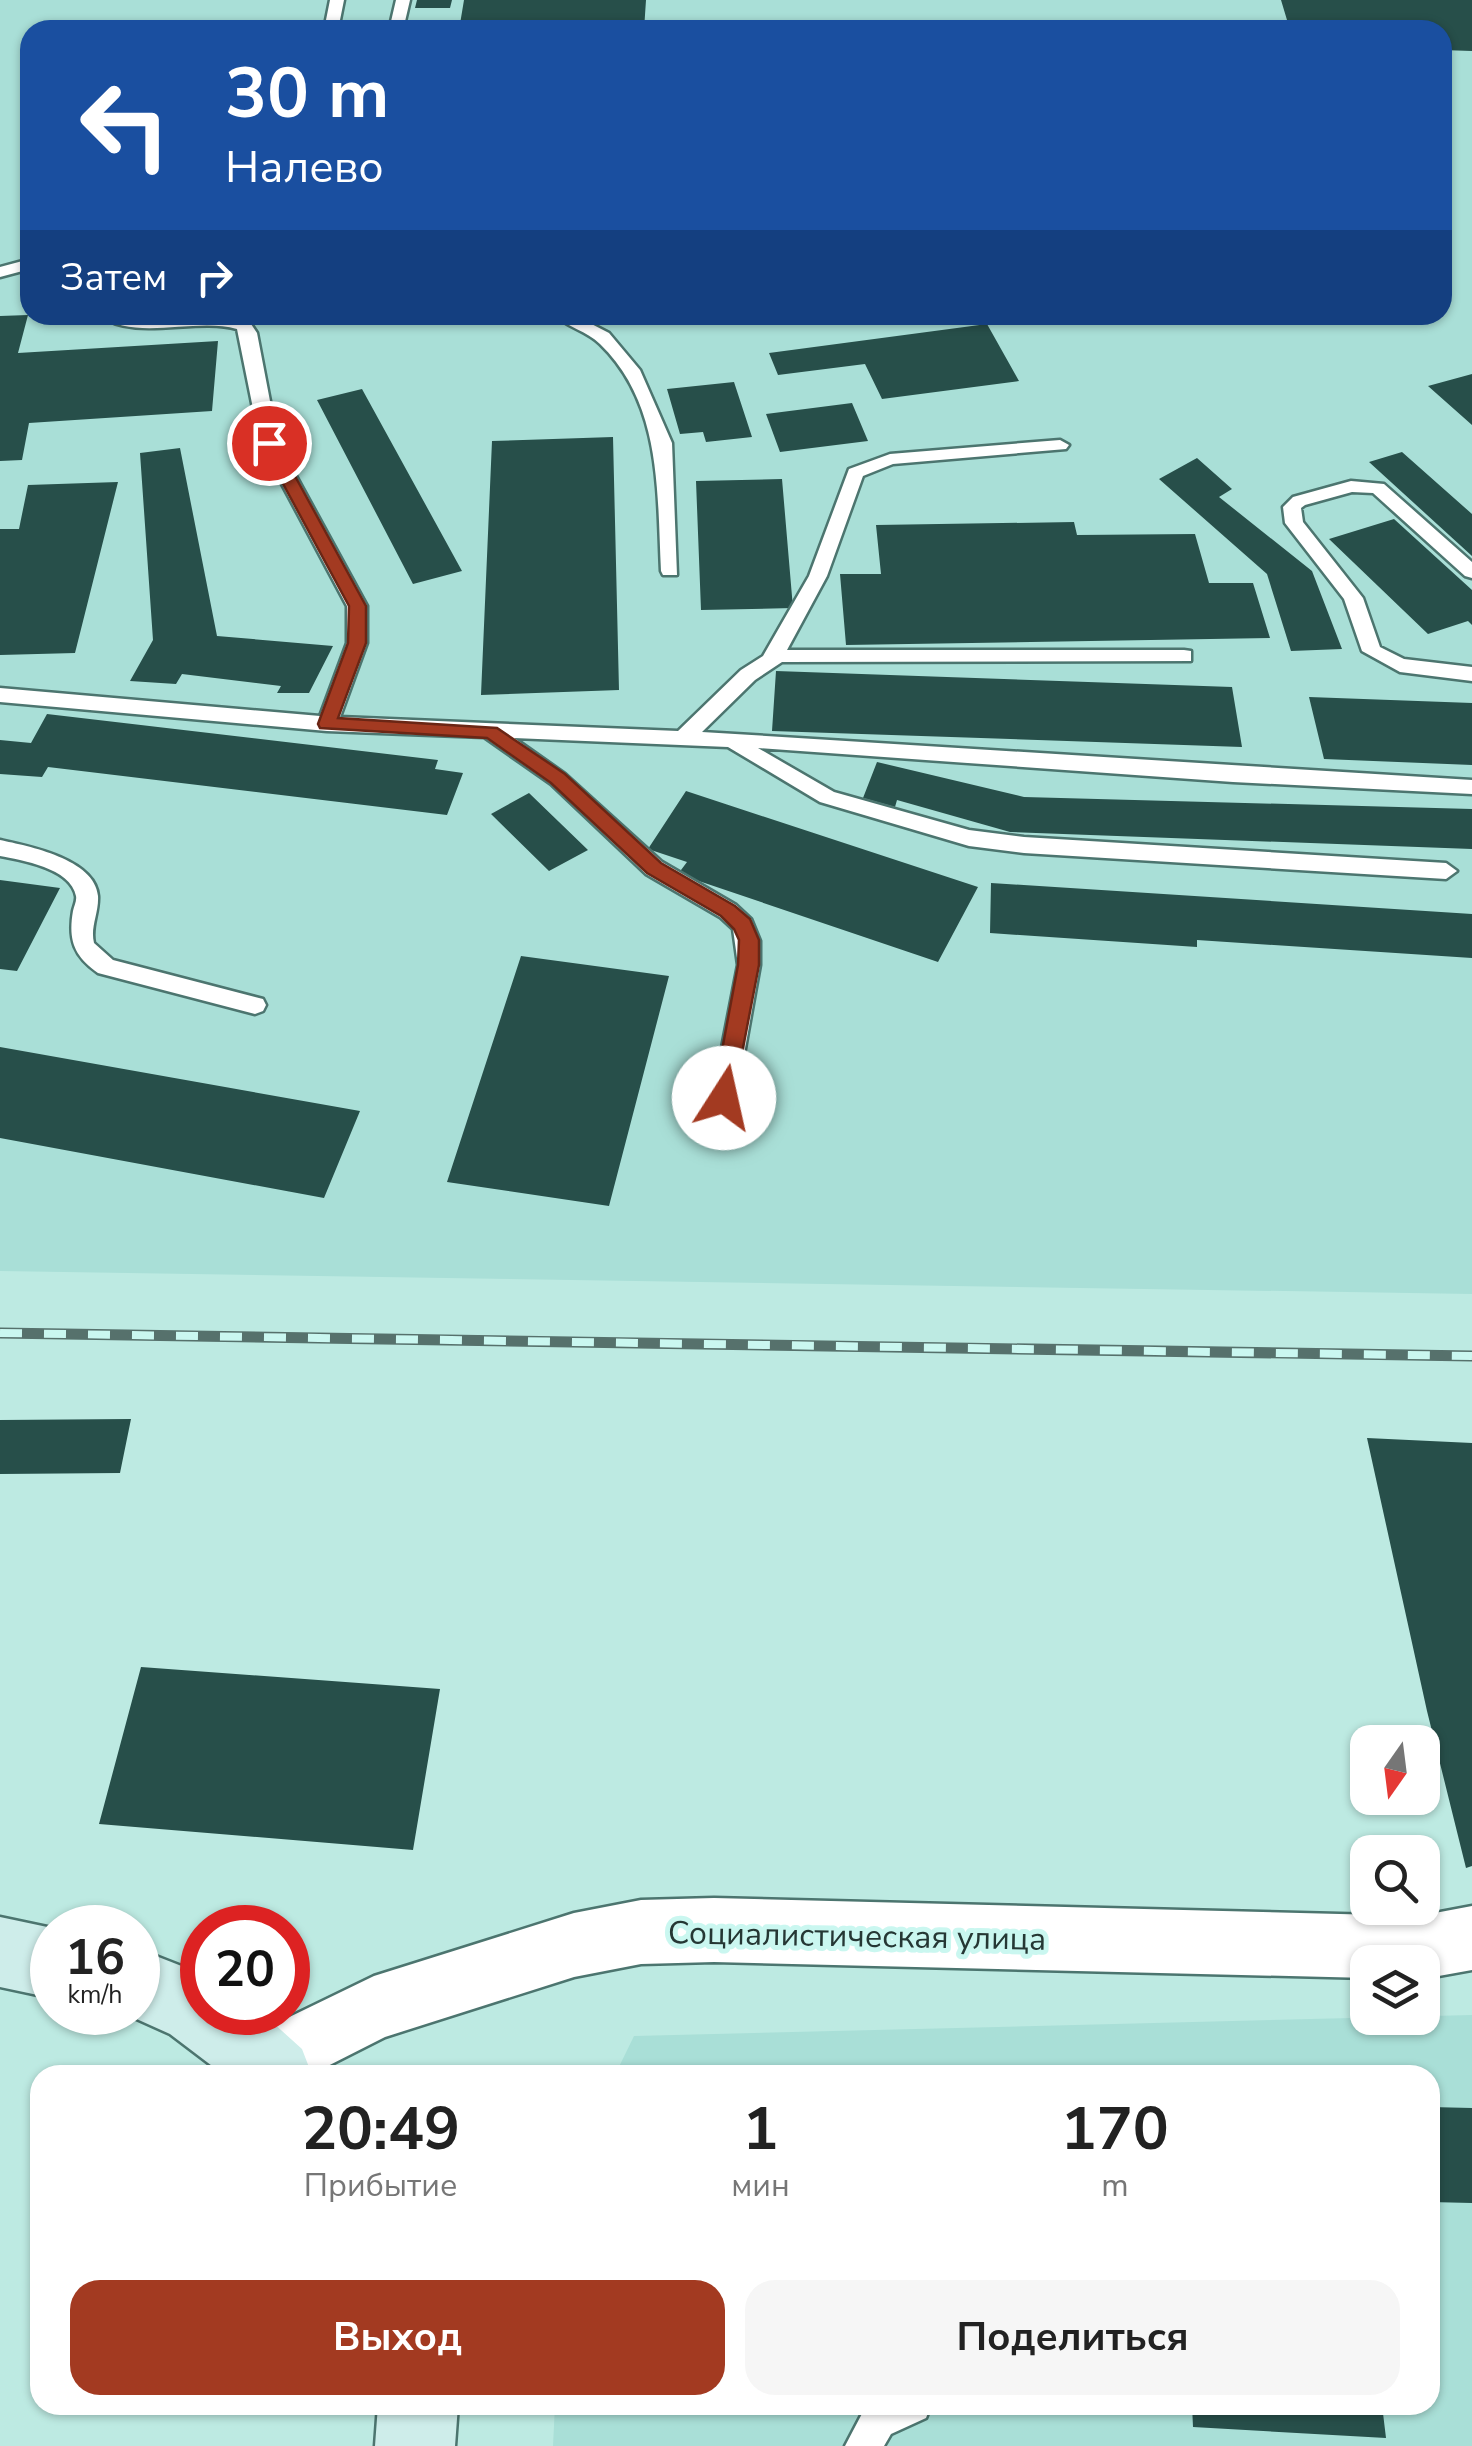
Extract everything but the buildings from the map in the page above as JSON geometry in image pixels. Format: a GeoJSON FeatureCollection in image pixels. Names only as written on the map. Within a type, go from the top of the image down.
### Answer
{"type":"FeatureCollection","features":[{"type":"Feature","properties":{"kind":"main road"},"geometry":{"type":"LineString","coordinates":[[0,1952],[30,1958]]}},
{"type":"Feature","properties":{"kind":"main road","name":"Социалистическая улица"},"geometry":{"type":"LineString","coordinates":[[160,1991],[217,2022],[266,2065]]}},
{"type":"Feature","properties":{"kind":"main road"},"geometry":{"type":"LineString","coordinates":[[414,2446],[417,2415]]}},
{"type":"Feature","properties":{"kind":"street","name":"Социалистическая улица"},"geometry":{"type":"LineString","coordinates":[[278,2065],[374,2008],[574,1946],[641,1932],[714,1930],[1419,1948],[1472,1938]]}},
{"type":"Feature","properties":{"kind":"lane"},"geometry":{"type":"LineString","coordinates":[[243,325],[249,333],[269,443],[357,606],[357,643],[327,724]]}},
{"type":"Feature","properties":{"kind":"lane"},"geometry":{"type":"LineString","coordinates":[[581,325],[620,352],[663,444],[670,571]]}},
{"type":"Feature","properties":{"kind":"lane"},"geometry":{"type":"LineString","coordinates":[[681,740],[748,675],[772,658],[818,576],[855,473],[903,457],[1060,445]]}},
{"type":"Feature","properties":{"kind":"lane"},"geometry":{"type":"LineString","coordinates":[[1472,572],[1378,488],[1350,486],[1299,501],[1292,508],[1294,523],[1359,608],[1372,651],[1400,664],[1472,674]]}},
{"type":"Feature","properties":{"kind":"lane"},"geometry":{"type":"LineString","coordinates":[[772,658],[806,653],[1184,656]]}},
{"type":"Feature","properties":{"kind":"lane"},"geometry":{"type":"LineString","coordinates":[[0,695],[327,724],[860,746],[1232,776],[1472,787]]}},
{"type":"Feature","properties":{"kind":"lane"},"geometry":{"type":"LineString","coordinates":[[491,732],[558,779],[654,868],[728,911],[743,925],[749,940],[748,965],[724,1098]]}},
{"type":"Feature","properties":{"kind":"lane"},"geometry":{"type":"LineString","coordinates":[[731,741],[827,797],[969,838],[1024,846],[1446,871]]}},
{"type":"Feature","properties":{"kind":"lane"},"geometry":{"type":"LineString","coordinates":[[0,848],[45,858],[76,876],[87,894],[80,934],[90,958],[106,967],[255,1005]]}},
{"type":"Feature","properties":{"kind":"lane"},"geometry":{"type":"LineString","coordinates":[[863,2446],[878,2422],[892,2415]]}},
{"type":"Feature","properties":{"kind":"shaded area"},"geometry":{"type":"Polygon","coordinates":[[[0,0],[1472,0],[1472,1294],[0,1271],[0,0]]]}},
{"type":"Feature","properties":{"kind":"shaded area"},"geometry":{"type":"Polygon","coordinates":[[[1472,2015],[1472,2446],[553,2446],[555,2415],[1440,2415],[1440,2065],[620,2065],[634,2036],[1350,2018],[1350,2035],[1440,2035],[1440,2016],[1472,2015]]]}},
{"type":"Feature","properties":{"kind":"railway"},"geometry":{"type":"LineString","coordinates":[[0,1333],[1472,1356]]}},
{"type":"Feature","properties":{"kind":"route"},"geometry":{"type":"LineString","coordinates":[[269,443],[357,606],[357,643],[327,724],[491,732],[558,779],[654,868],[728,911],[743,925],[749,940],[748,965],[724,1098]]}}]}
